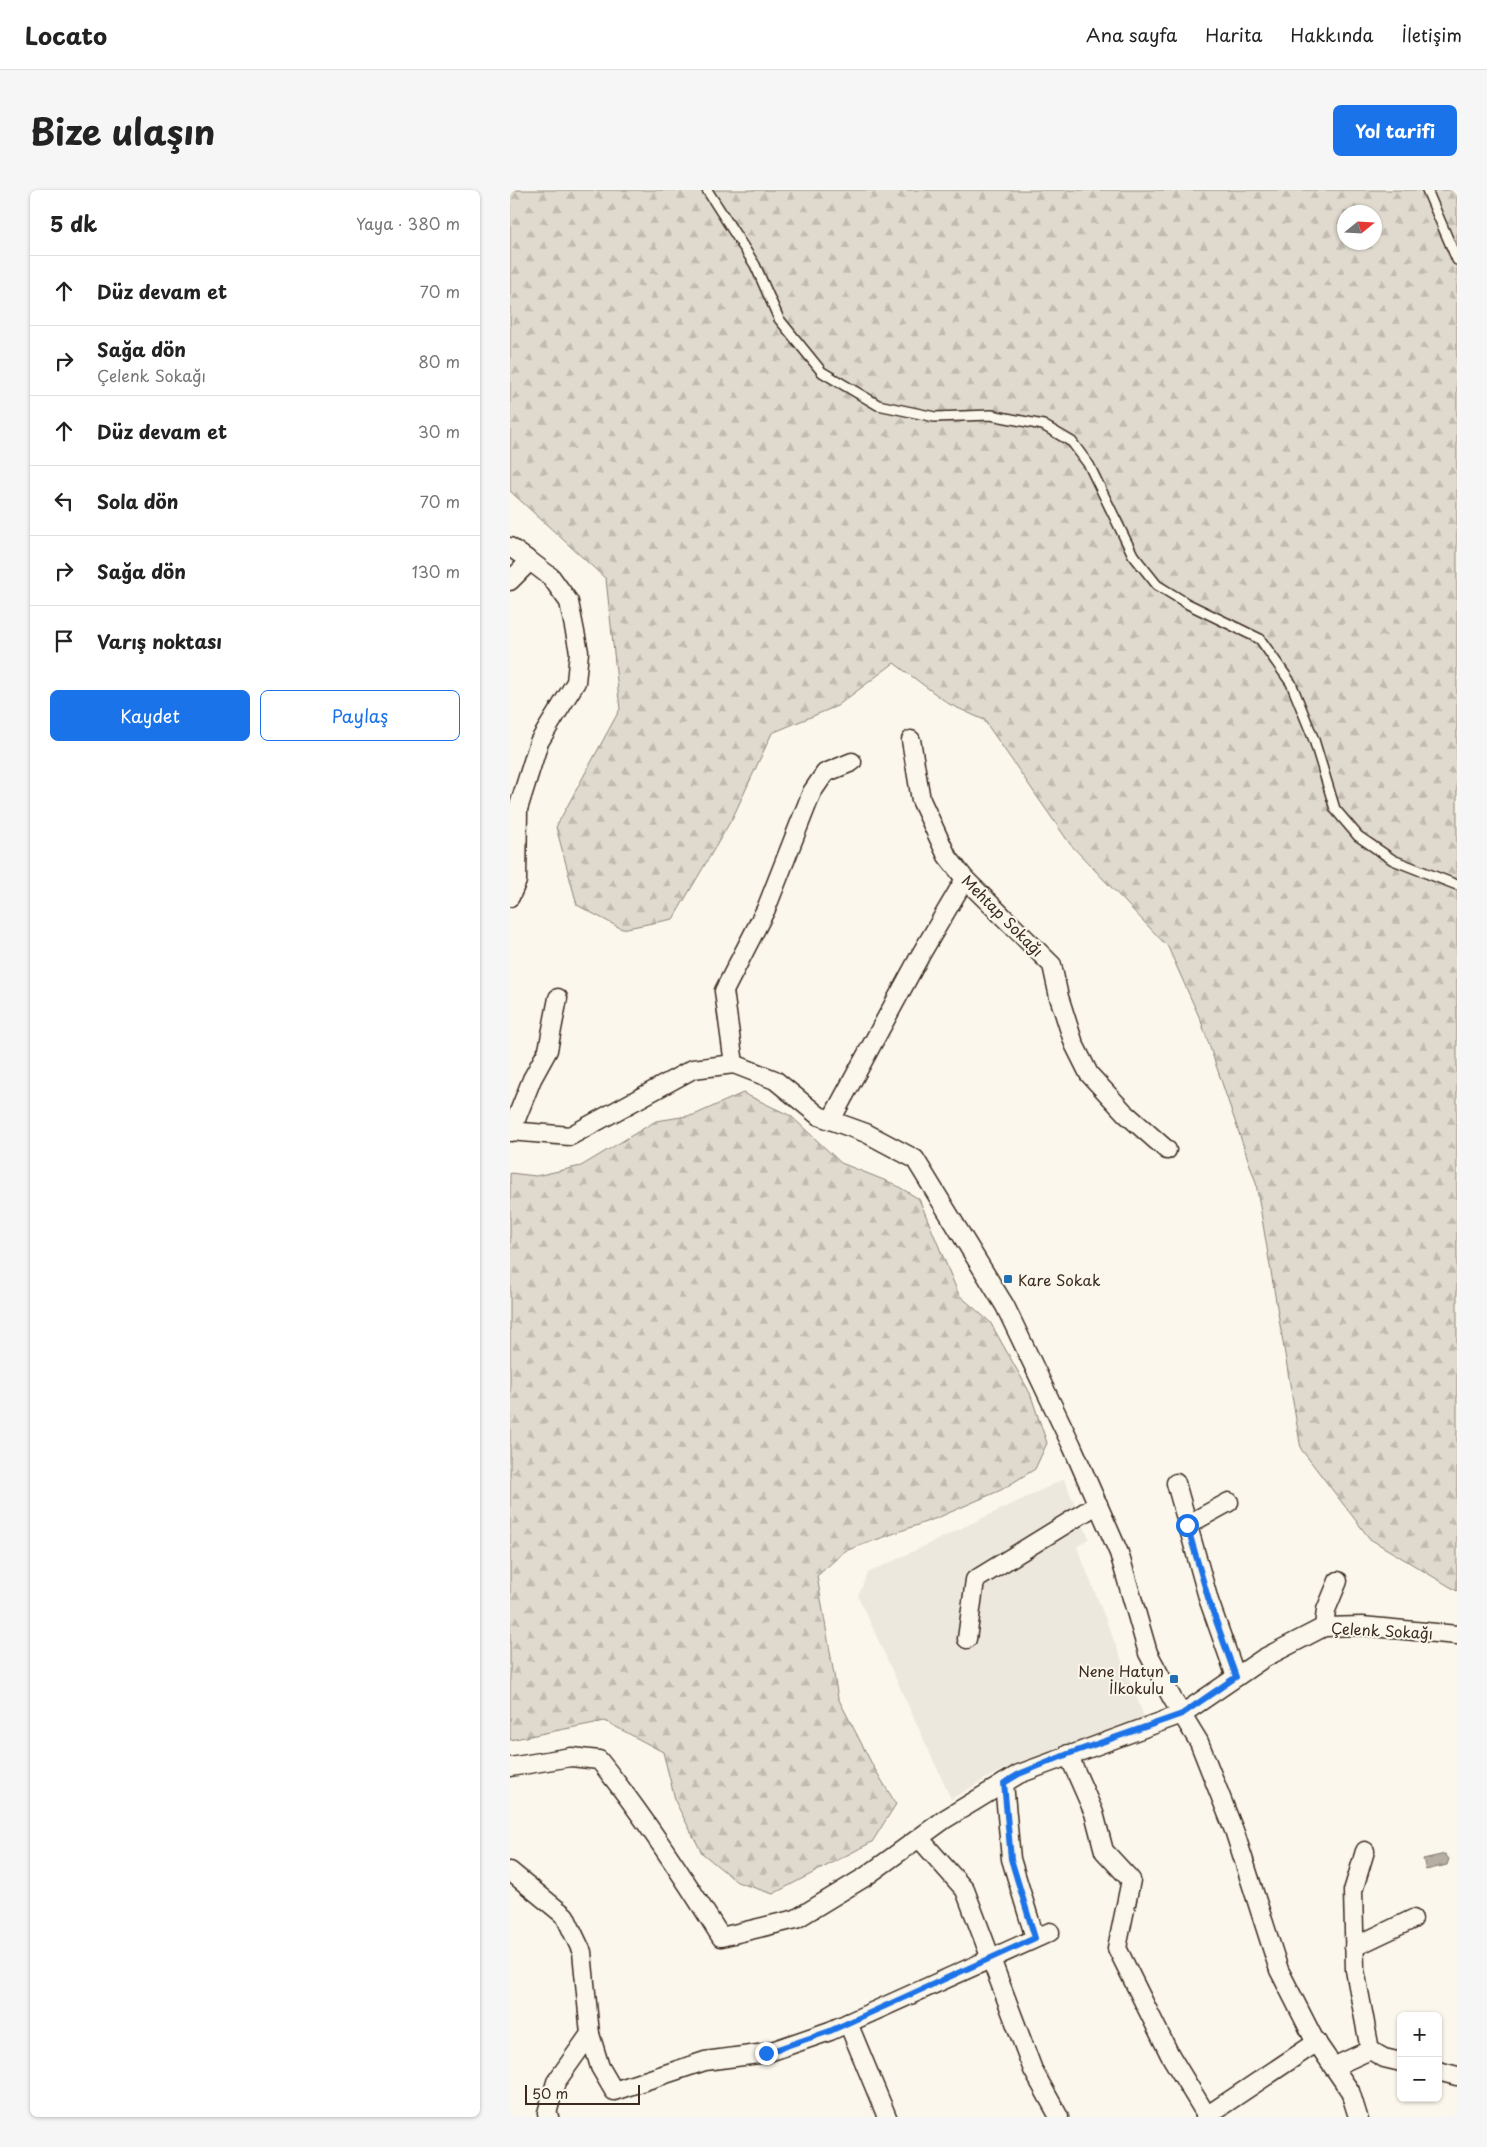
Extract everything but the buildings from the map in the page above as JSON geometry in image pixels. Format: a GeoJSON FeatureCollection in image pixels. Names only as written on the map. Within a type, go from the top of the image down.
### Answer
{"type":"FeatureCollection","features":[{"type":"Feature","properties":{"kind":"street"},"geometry":{"type":"LineString","coordinates":[[510,547],[550,577],[569,602],[579,652],[576,682],[539,742],[514,811],[517,881],[510,897]]}},
{"type":"Feature","properties":{"kind":"street"},"geometry":{"type":"LineString","coordinates":[[510,581],[530,561]]}},
{"type":"Feature","properties":{"kind":"street","name":"Mehtap Sokağı"},"geometry":{"type":"LineString","coordinates":[[911,740],[921,800],[947,856],[965,879],[1052,965],[1059,997],[1074,1044],[1089,1074],[1125,1113],[1167,1150]]}},
{"type":"Feature","properties":{"kind":"street"},"geometry":{"type":"LineString","coordinates":[[734,1064],[724,992],[766,909],[812,792],[825,773],[852,762]]}},
{"type":"Feature","properties":{"kind":"street"},"geometry":{"type":"LineString","coordinates":[[831,1120],[921,954],[965,879]]}},
{"type":"Feature","properties":{"kind":"street"},"geometry":{"type":"LineString","coordinates":[[558,998],[548,1050],[532,1079],[510,1132],[570,1136],[692,1069],[734,1064],[775,1080],[819,1116],[866,1133],[915,1159],[1005,1306],[1072,1446],[1119,1553],[1148,1653],[1199,1742],[1235,1833],[1279,1970],[1316,2042],[1350,2091],[1358,2117]]}},
{"type":"Feature","properties":{"kind":"street"},"geometry":{"type":"LineString","coordinates":[[1176,1483],[1209,1601],[1236,1677]]}},
{"type":"Feature","properties":{"kind":"street"},"geometry":{"type":"LineString","coordinates":[[1187,1525],[1229,1502]]}},
{"type":"Feature","properties":{"kind":"street"},"geometry":{"type":"LineString","coordinates":[[967,1640],[975,1580],[1098,1504]]}},
{"type":"Feature","properties":{"kind":"street"},"geometry":{"type":"LineString","coordinates":[[1324,1627],[1326,1610],[1338,1581]]}},
{"type":"Feature","properties":{"kind":"street","name":"Çelenk Sokağı"},"geometry":{"type":"LineString","coordinates":[[510,1767],[571,1757],[599,1760],[627,1795],[689,1886],[720,1938],[796,1920],[866,1878],[945,1819],[1019,1774],[1068,1754],[1182,1714],[1264,1658],[1324,1627],[1362,1626],[1457,1635]]}},
{"type":"Feature","properties":{"kind":"street"},"geometry":{"type":"LineString","coordinates":[[1068,1754],[1094,1813],[1104,1851],[1131,1880],[1117,1948],[1170,2055],[1206,2117],[1316,2042]]}},
{"type":"Feature","properties":{"kind":"street"},"geometry":{"type":"LineString","coordinates":[[510,1871],[565,1916],[582,1952],[590,2034],[600,2066],[614,2092],[704,2061],[766,2053],[848,2023],[1042,1935],[1011,1859],[1004,1783]]}},
{"type":"Feature","properties":{"kind":"street"},"geometry":{"type":"LineString","coordinates":[[919,1838],[965,1890],[1033,2070],[1059,2117]]}},
{"type":"Feature","properties":{"kind":"street"},"geometry":{"type":"LineString","coordinates":[[1365,1851],[1353,1890],[1354,1970],[1370,2050],[1384,2058],[1397,2061]]}},
{"type":"Feature","properties":{"kind":"street"},"geometry":{"type":"LineString","coordinates":[[1354,1947],[1413,1918]]}},
{"type":"Feature","properties":{"kind":"street"},"geometry":{"type":"LineString","coordinates":[[848,2023],[887,2117]]}},
{"type":"Feature","properties":{"kind":"street"},"geometry":{"type":"LineString","coordinates":[[549,2117],[547,2113],[556,2082],[590,2034]]}},
{"type":"Feature","properties":{"kind":"street"},"geometry":{"type":"LineString","coordinates":[[1333,2067],[1370,2050]]}},
{"type":"Feature","properties":{"kind":"street"},"geometry":{"type":"LineString","coordinates":[[1442,2071],[1457,2076]]}},
{"type":"Feature","properties":{"kind":"lane"},"geometry":{"type":"LineString","coordinates":[[707,190],[755,265],[779,319],[822,372],[878,405],[936,417],[991,415],[1043,425],[1072,442],[1089,465],[1133,555],[1157,585],[1188,604],[1260,639],[1291,683],[1314,740],[1335,808],[1358,836],[1393,860],[1457,885]]}},
{"type":"Feature","properties":{"kind":"lane"},"geometry":{"type":"LineString","coordinates":[[1427,190],[1457,260]]}},
{"type":"Feature","properties":{"kind":"shaded area"},"geometry":{"type":"Polygon","coordinates":[[[1064,1479],[1089,1538],[1077,1547],[1145,1719],[996,1773],[951,1799],[858,1596],[868,1573],[1064,1479]]]}},
{"type":"Feature","properties":{"kind":"green space"},"geometry":{"type":"Polygon","coordinates":[[[510,190],[1457,190],[1457,1591],[1370,1539],[1301,1449],[1256,1183],[1201,1021],[1168,947],[1070,844],[984,720],[949,704],[894,663],[837,706],[772,733],[733,817],[673,919],[622,929],[577,905],[556,827],[620,709],[606,579],[510,491],[510,190]]]}},
{"type":"Feature","properties":{"kind":"green space"},"geometry":{"type":"Polygon","coordinates":[[[743,1093],[791,1116],[841,1163],[894,1184],[919,1199],[959,1295],[990,1322],[1030,1393],[1047,1443],[1035,1469],[1001,1490],[937,1518],[845,1551],[817,1576],[838,1698],[873,1766],[896,1804],[872,1842],[773,1894],[737,1882],[702,1853],[676,1803],[663,1752],[605,1721],[510,1740],[510,1173],[536,1176],[581,1166],[656,1121],[694,1115],[743,1093]]]}},
{"type":"Feature","properties":{"kind":"water"},"geometry":{"type":"Polygon","coordinates":[[[1445,1854],[1449,1859],[1447,1865],[1426,1870],[1423,1859],[1445,1854]]]}},
{"type":"Feature","properties":{"kind":"place","name":"Kare Sokak"},"geometry":{"type":"Point","coordinates":[1008,1279]}},
{"type":"Feature","properties":{"kind":"place","name":"Nene Hatun İlkokulu"},"geometry":{"type":"Point","coordinates":[1174,1679]}},
{"type":"Feature","properties":{"kind":"route"},"geometry":{"type":"LineString","coordinates":[[766,2053],[830,2031],[1035,1938],[1011,1859],[1004,1783],[1019,1774],[1068,1754],[1182,1714],[1236,1677],[1209,1601],[1187,1525]]}}]}
